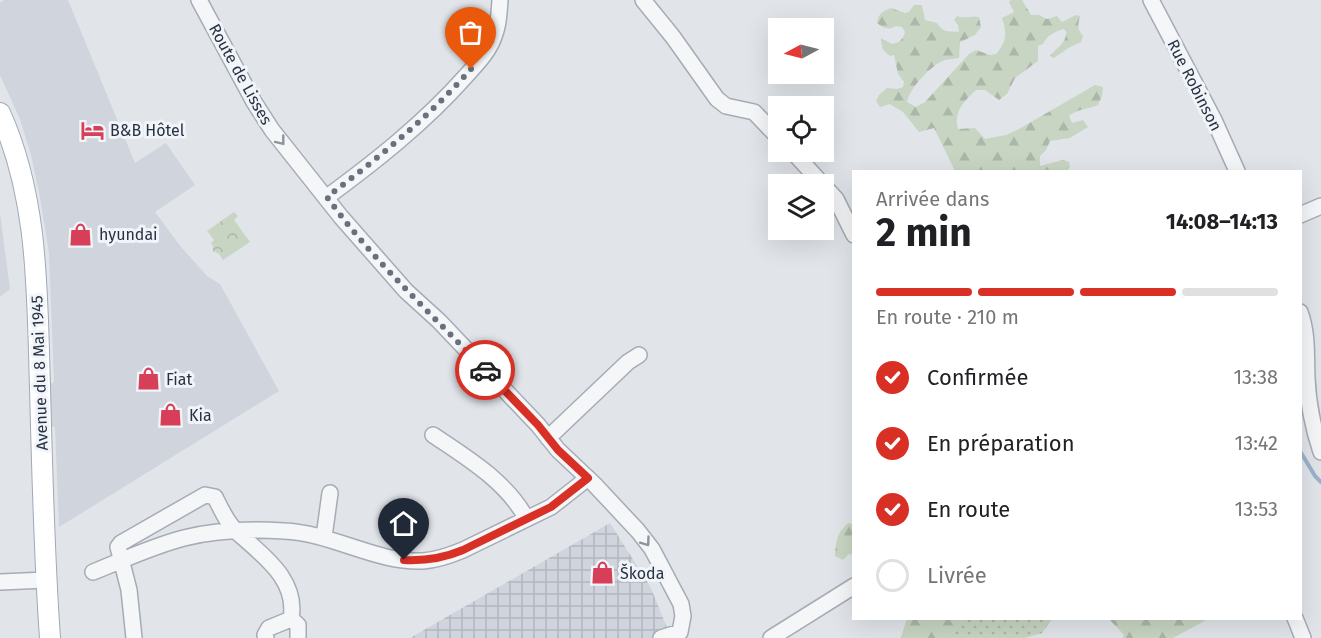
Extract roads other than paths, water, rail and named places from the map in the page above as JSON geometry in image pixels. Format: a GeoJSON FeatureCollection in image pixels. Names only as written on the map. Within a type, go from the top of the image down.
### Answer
{"type":"FeatureCollection","features":[{"type":"Feature","properties":{"kind":"main road","name":"Avenue du 8 Mai 1945"},"geometry":{"type":"LineString","coordinates":[[0,112],[9,133],[26,193],[33,243],[40,580],[38,638]]}},
{"type":"Feature","properties":{"kind":"main road","name":"Avenue du 8 Mai 1945"},"geometry":{"type":"LineString","coordinates":[[0,146],[15,199],[25,273],[40,580],[50,638]]}},
{"type":"Feature","properties":{"kind":"street","name":"Route de Lisses"},"geometry":{"type":"LineString","coordinates":[[199,0],[254,102],[272,130],[362,242],[567,459],[623,513],[652,549],[681,604],[685,635]]}},
{"type":"Feature","properties":{"kind":"street"},"geometry":{"type":"LineString","coordinates":[[327,197],[394,145],[464,77],[488,49],[496,33],[500,0]]}},
{"type":"Feature","properties":{"kind":"street"},"geometry":{"type":"LineString","coordinates":[[643,0],[674,37],[717,99],[726,106],[754,112],[768,127]]}},
{"type":"Feature","properties":{"kind":"street","name":"Rue Robinson"},"geometry":{"type":"LineString","coordinates":[[1151,0],[1214,120],[1237,170]]}},
{"type":"Feature","properties":{"kind":"street"},"geometry":{"type":"LineString","coordinates":[[802,162],[836,199],[852,231]]}},
{"type":"Feature","properties":{"kind":"street"},"geometry":{"type":"LineString","coordinates":[[1302,214],[1321,206]]}},
{"type":"Feature","properties":{"kind":"street"},"geometry":{"type":"LineString","coordinates":[[1302,318],[1306,331],[1310,404],[1321,452]]}},
{"type":"Feature","properties":{"kind":"street"},"geometry":{"type":"LineString","coordinates":[[548,438],[628,362],[639,355]]}},
{"type":"Feature","properties":{"kind":"street"},"geometry":{"type":"LineString","coordinates":[[433,435],[465,456],[507,492],[518,503],[525,518]]}},
{"type":"Feature","properties":{"kind":"street"},"geometry":{"type":"LineString","coordinates":[[93,572],[184,538],[236,531],[283,530],[324,537],[404,560],[425,561],[463,550],[551,507],[588,478]]}},
{"type":"Feature","properties":{"kind":"street"},"geometry":{"type":"LineString","coordinates":[[324,537],[330,493]]}},
{"type":"Feature","properties":{"kind":"street"},"geometry":{"type":"LineString","coordinates":[[134,638],[129,590],[118,547],[205,495],[215,497],[236,531],[274,566],[290,594],[293,608],[291,619]]}},
{"type":"Feature","properties":{"kind":"street"},"geometry":{"type":"LineString","coordinates":[[0,582],[40,580]]}},
{"type":"Feature","properties":{"kind":"street"},"geometry":{"type":"LineString","coordinates":[[771,638],[852,587]]}},
{"type":"Feature","properties":{"kind":"street"},"geometry":{"type":"LineString","coordinates":[[266,638],[265,635],[269,628],[291,619]]}},
{"type":"Feature","properties":{"kind":"street"},"geometry":{"type":"LineString","coordinates":[[291,619],[298,625],[298,638]]}},
{"type":"Feature","properties":{"kind":"street"},"geometry":{"type":"LineString","coordinates":[[1295,620],[1303,638]]}},
{"type":"Feature","properties":{"kind":"street"},"geometry":{"type":"LineString","coordinates":[[661,638],[685,635]]}},
{"type":"Feature","properties":{"kind":"waterway"},"geometry":{"type":"LineString","coordinates":[[1302,454],[1321,482]]}},
{"type":"Feature","properties":{"kind":"place","name":"B&B Hôtel"},"geometry":{"type":"Point","coordinates":[92,130]}},
{"type":"Feature","properties":{"kind":"place","name":"hyundai"},"geometry":{"type":"Point","coordinates":[81,234]}},
{"type":"Feature","properties":{"kind":"place","name":"Fiat"},"geometry":{"type":"Point","coordinates":[148,379]}},
{"type":"Feature","properties":{"kind":"place","name":"Kia"},"geometry":{"type":"Point","coordinates":[171,415]}},
{"type":"Feature","properties":{"kind":"place","name":"Škoda"},"geometry":{"type":"Point","coordinates":[602,573]}}]}
